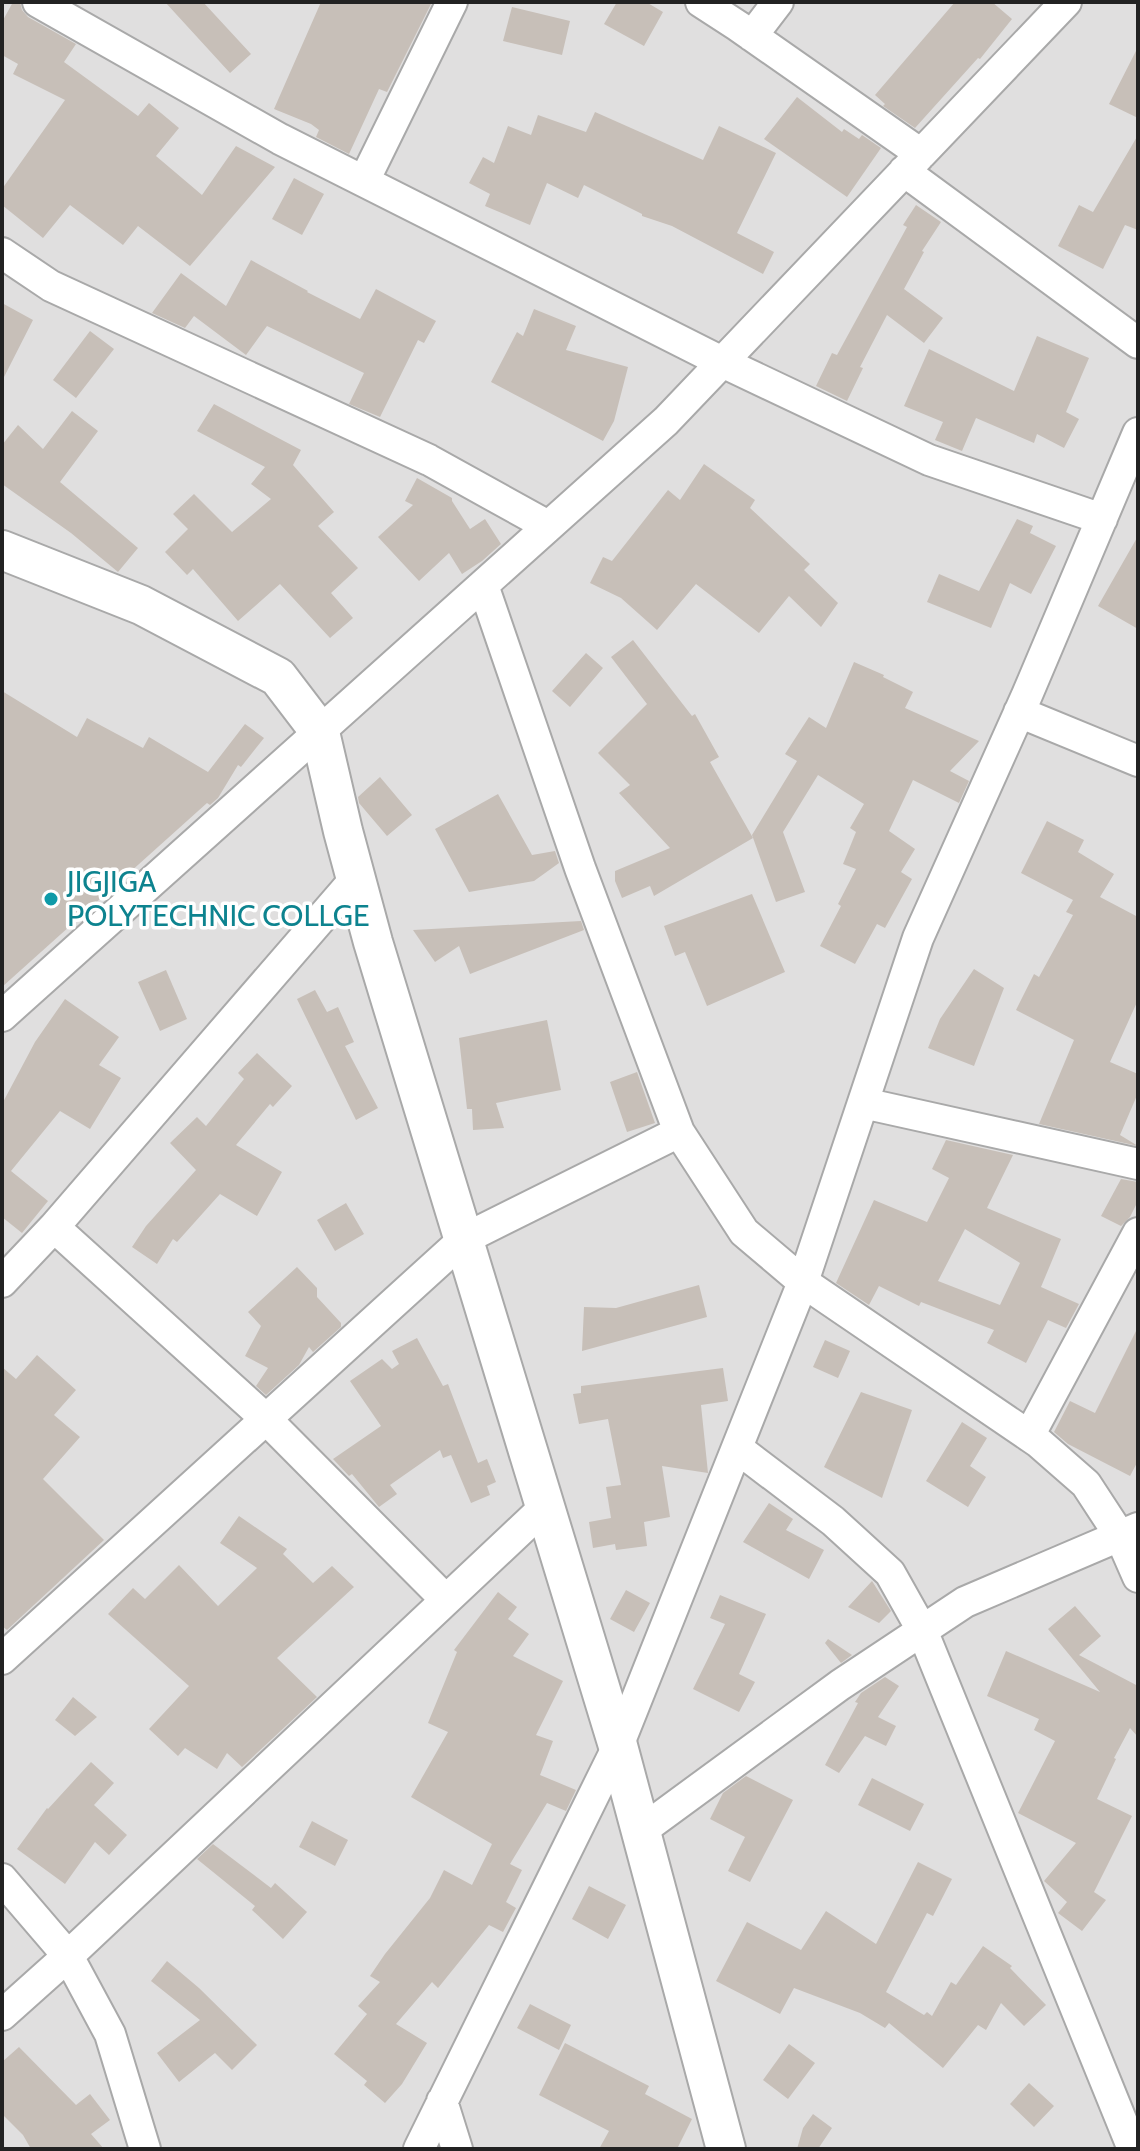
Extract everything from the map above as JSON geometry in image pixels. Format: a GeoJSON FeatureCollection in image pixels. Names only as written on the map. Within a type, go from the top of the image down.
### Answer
{"type":"FeatureCollection","features":[{"type":"Feature","properties":{"kind":"street"},"geometry":{"type":"LineString","coordinates":[[38,2],[280,139],[722,362],[929,460],[1102,519]]}},
{"type":"Feature","properties":{"kind":"street"},"geometry":{"type":"LineString","coordinates":[[364,181],[452,2]]}},
{"type":"Feature","properties":{"kind":"street"},"geometry":{"type":"LineString","coordinates":[[701,2],[752,36],[1138,343]]}},
{"type":"Feature","properties":{"kind":"street"},"geometry":{"type":"LineString","coordinates":[[752,36],[778,2]]}},
{"type":"Feature","properties":{"kind":"street"},"geometry":{"type":"LineString","coordinates":[[2,1016],[666,421],[1066,2]]}},
{"type":"Feature","properties":{"kind":"street"},"geometry":{"type":"LineString","coordinates":[[2,253],[51,286],[429,460],[548,526]]}},
{"type":"Feature","properties":{"kind":"street"},"geometry":{"type":"LineString","coordinates":[[419,2149],[618,1746],[803,1282],[918,938],[1138,433]]}},
{"type":"Feature","properties":{"kind":"street"},"geometry":{"type":"LineString","coordinates":[[2,550],[141,605],[278,677],[320,732],[373,942],[618,1746],[726,2149]]}},
{"type":"Feature","properties":{"kind":"street"},"geometry":{"type":"LineString","coordinates":[[483,585],[580,868],[679,1132],[744,1232],[803,1282],[1029,1436],[1086,1484],[1129,1532],[1138,1577]]}},
{"type":"Feature","properties":{"kind":"street"},"geometry":{"type":"LineString","coordinates":[[1019,712],[1138,761]]}},
{"type":"Feature","properties":{"kind":"street"},"geometry":{"type":"LineString","coordinates":[[2,1282],[54,1227],[356,878]]}},
{"type":"Feature","properties":{"kind":"street"},"geometry":{"type":"LineString","coordinates":[[863,1103],[1138,1164]]}},
{"type":"Feature","properties":{"kind":"street"},"geometry":{"type":"LineString","coordinates":[[2,1659],[464,1239],[679,1132]]}},
{"type":"Feature","properties":{"kind":"street"},"geometry":{"type":"LineString","coordinates":[[54,1227],[266,1419],[446,1600]]}},
{"type":"Feature","properties":{"kind":"street"},"geometry":{"type":"LineString","coordinates":[[1029,1436],[1138,1233]]}},
{"type":"Feature","properties":{"kind":"street"},"geometry":{"type":"LineString","coordinates":[[737,1448],[833,1521],[890,1573],[922,1630],[1133,2149]]}},
{"type":"Feature","properties":{"kind":"street"},"geometry":{"type":"LineString","coordinates":[[2,2015],[545,1507]]}},
{"type":"Feature","properties":{"kind":"street"},"geometry":{"type":"LineString","coordinates":[[641,1831],[840,1685],[965,1602],[1129,1532]]}},
{"type":"Feature","properties":{"kind":"street"},"geometry":{"type":"LineString","coordinates":[[2,1879],[68,1956],[110,2034],[145,2149]]}},
{"type":"Feature","properties":{"kind":"street"},"geometry":{"type":"LineString","coordinates":[[442,2101],[457,2149]]}},
{"type":"Feature","properties":{"kind":"shaded area"},"geometry":{"type":"Polygon","coordinates":[[[2,2],[1138,2],[1138,2149],[2,2149],[2,2]]]}},
{"type":"Feature","properties":{"kind":"building"},"geometry":{"type":"Polygon","coordinates":[[[13,2],[20,2],[28,17],[76,44],[64,62],[138,116],[149,103],[179,128],[156,156],[202,195],[236,146],[275,167],[190,266],[138,226],[123,245],[70,205],[43,238],[2,205],[2,189],[65,100],[13,74],[18,64],[2,55],[2,22],[13,2]]]}},
{"type":"Feature","properties":{"kind":"building"},"geometry":{"type":"Polygon","coordinates":[[[165,2],[203,2],[251,54],[230,73],[165,2]]]}},
{"type":"Feature","properties":{"kind":"building"},"geometry":{"type":"Polygon","coordinates":[[[321,2],[432,2],[387,92],[379,89],[349,154],[316,137],[319,130],[311,124],[274,109],[321,2]]]}},
{"type":"Feature","properties":{"kind":"building"},"geometry":{"type":"Polygon","coordinates":[[[617,2],[646,2],[663,12],[644,46],[604,24],[617,2]]]}},
{"type":"Feature","properties":{"kind":"building"},"geometry":{"type":"Polygon","coordinates":[[[955,2],[992,2],[1012,19],[980,59],[915,128],[883,106],[885,104],[875,95],[955,2]]]}},
{"type":"Feature","properties":{"kind":"building"},"geometry":{"type":"Polygon","coordinates":[[[512,7],[570,21],[562,55],[503,41],[512,7]]]}},
{"type":"Feature","properties":{"kind":"building"},"geometry":{"type":"Polygon","coordinates":[[[1138,47],[1138,118],[1109,104],[1138,47]]]}},
{"type":"Feature","properties":{"kind":"building"},"geometry":{"type":"Polygon","coordinates":[[[797,97],[842,132],[844,129],[859,139],[862,135],[881,148],[847,197],[764,139],[797,97]]]}},
{"type":"Feature","properties":{"kind":"building"},"geometry":{"type":"Polygon","coordinates":[[[595,112],[703,160],[719,126],[776,153],[737,233],[774,252],[763,274],[672,226],[642,216],[584,185],[578,198],[547,183],[530,225],[485,206],[490,194],[469,183],[483,157],[494,163],[508,126],[531,135],[538,115],[586,132],[595,112]]]}},
{"type":"Feature","properties":{"kind":"building"},"geometry":{"type":"Polygon","coordinates":[[[1138,135],[1138,230],[1125,225],[1103,269],[1058,246],[1079,205],[1093,212],[1138,135]]]}},
{"type":"Feature","properties":{"kind":"building"},"geometry":{"type":"Polygon","coordinates":[[[294,178],[324,194],[302,235],[272,219],[294,178]]]}},
{"type":"Feature","properties":{"kind":"building"},"geometry":{"type":"Polygon","coordinates":[[[916,205],[941,222],[922,251],[904,289],[943,318],[924,343],[887,315],[860,367],[863,368],[847,401],[816,386],[832,353],[837,355],[916,205]]]}},
{"type":"Feature","properties":{"kind":"building"},"geometry":{"type":"Polygon","coordinates":[[[251,260],[360,319],[376,289],[436,321],[424,343],[418,340],[380,417],[349,404],[364,373],[267,326],[246,355],[194,316],[185,328],[152,313],[181,273],[226,306],[251,260]]]}},
{"type":"Feature","properties":{"kind":"building"},"geometry":{"type":"Polygon","coordinates":[[[2,303],[33,320],[2,381],[2,303]]]}},
{"type":"Feature","properties":{"kind":"building"},"geometry":{"type":"Polygon","coordinates":[[[534,309],[576,326],[566,350],[628,367],[614,421],[603,441],[491,382],[517,332],[523,336],[534,309]]]}},
{"type":"Feature","properties":{"kind":"building"},"geometry":{"type":"Polygon","coordinates":[[[90,331],[114,349],[76,398],[53,380],[90,331]]]}},
{"type":"Feature","properties":{"kind":"building"},"geometry":{"type":"Polygon","coordinates":[[[1037,336],[1089,358],[1066,412],[1079,419],[1064,448],[1037,434],[1034,443],[976,418],[962,451],[935,440],[943,422],[904,406],[929,349],[1014,391],[1037,336]]]}},
{"type":"Feature","properties":{"kind":"building"},"geometry":{"type":"Polygon","coordinates":[[[214,404],[301,450],[293,465],[334,512],[318,526],[358,568],[331,593],[353,618],[330,638],[280,584],[238,621],[193,569],[187,575],[165,552],[188,529],[173,514],[194,494],[232,532],[271,499],[251,484],[265,467],[197,431],[214,404]]]}},
{"type":"Feature","properties":{"kind":"building"},"geometry":{"type":"Polygon","coordinates":[[[72,411],[98,431],[60,482],[138,548],[118,572],[71,533],[2,484],[2,445],[18,425],[43,449],[72,411]]]}},
{"type":"Feature","properties":{"kind":"building"},"geometry":{"type":"Polygon","coordinates":[[[704,464],[755,500],[750,508],[810,564],[804,570],[838,603],[821,627],[789,596],[759,633],[696,584],[657,630],[621,598],[590,583],[603,557],[612,561],[668,490],[680,500],[704,464]]]}},
{"type":"Feature","properties":{"kind":"building"},"geometry":{"type":"Polygon","coordinates":[[[417,478],[452,498],[470,529],[485,519],[501,544],[462,574],[449,553],[419,581],[378,537],[413,505],[405,501],[417,478]]]}},
{"type":"Feature","properties":{"kind":"building"},"geometry":{"type":"Polygon","coordinates":[[[1017,519],[1033,526],[1029,535],[1056,546],[1031,594],[1010,583],[991,628],[927,602],[939,574],[979,591],[1017,519]]]}},
{"type":"Feature","properties":{"kind":"building"},"geometry":{"type":"Polygon","coordinates":[[[1138,536],[1138,629],[1098,606],[1138,536]]]}},
{"type":"Feature","properties":{"kind":"building"},"geometry":{"type":"Polygon","coordinates":[[[633,640],[692,716],[695,714],[719,757],[710,762],[753,838],[654,896],[650,886],[622,898],[615,881],[615,871],[670,848],[619,793],[630,785],[598,753],[647,704],[611,657],[633,640]]]}},
{"type":"Feature","properties":{"kind":"building"},"geometry":{"type":"Polygon","coordinates":[[[586,653],[603,668],[570,707],[552,691],[586,653]]]}},
{"type":"Feature","properties":{"kind":"building"},"geometry":{"type":"Polygon","coordinates":[[[854,662],[913,692],[905,708],[979,741],[950,771],[969,781],[959,803],[913,780],[889,831],[915,849],[901,872],[912,879],[885,928],[877,924],[855,964],[820,946],[856,869],[843,864],[856,832],[850,828],[864,804],[818,775],[783,832],[805,892],[776,902],[752,835],[797,761],[785,754],[809,717],[826,728],[854,662]]]}},
{"type":"Feature","properties":{"kind":"building","name":"JIGJIGA POLYTECHNIC COLLGE"},"geometry":{"type":"Polygon","coordinates":[[[2,691],[77,737],[87,718],[143,748],[149,737],[208,772],[245,724],[264,738],[241,767],[238,765],[218,798],[210,805],[207,803],[2,987],[2,691]]]}},
{"type":"Feature","properties":{"kind":"building"},"geometry":{"type":"Polygon","coordinates":[[[380,777],[412,815],[387,836],[359,803],[358,797],[380,777]]]}},
{"type":"Feature","properties":{"kind":"building"},"geometry":{"type":"Polygon","coordinates":[[[498,794],[532,855],[555,851],[559,863],[534,881],[469,892],[435,829],[498,794]]]}},
{"type":"Feature","properties":{"kind":"building"},"geometry":{"type":"Polygon","coordinates":[[[1047,821],[1084,840],[1078,852],[1114,874],[1100,897],[1138,917],[1138,1000],[1110,1062],[1138,1074],[1138,1093],[1120,1135],[1138,1146],[1039,1124],[1074,1040],[1016,1010],[1034,974],[1039,977],[1073,915],[1066,912],[1073,900],[1021,873],[1047,821]]]}},
{"type":"Feature","properties":{"kind":"building"},"geometry":{"type":"Polygon","coordinates":[[[752,894],[785,972],[707,1006],[685,952],[675,956],[664,926],[752,894]]]}},
{"type":"Feature","properties":{"kind":"building"},"geometry":{"type":"Polygon","coordinates":[[[581,921],[584,930],[470,974],[459,946],[435,962],[413,930],[581,921]]]}},
{"type":"Feature","properties":{"kind":"building"},"geometry":{"type":"Polygon","coordinates":[[[974,969],[1004,988],[974,1066],[928,1048],[940,1019],[974,969]]]}},
{"type":"Feature","properties":{"kind":"building"},"geometry":{"type":"Polygon","coordinates":[[[166,970],[187,1019],[160,1031],[138,982],[166,970]]]}},
{"type":"Feature","properties":{"kind":"building"},"geometry":{"type":"Polygon","coordinates":[[[315,990],[327,1012],[338,1007],[354,1042],[345,1046],[378,1108],[356,1120],[297,999],[315,990]]]}},
{"type":"Feature","properties":{"kind":"building"},"geometry":{"type":"Polygon","coordinates":[[[65,999],[119,1037],[99,1065],[121,1078],[90,1129],[60,1111],[11,1171],[48,1201],[22,1233],[2,1217],[2,1104],[35,1042],[65,999]]]}},
{"type":"Feature","properties":{"kind":"building"},"geometry":{"type":"Polygon","coordinates":[[[547,1020],[561,1090],[496,1103],[504,1128],[473,1130],[472,1109],[467,1109],[459,1038],[547,1020]]]}},
{"type":"Feature","properties":{"kind":"building"},"geometry":{"type":"Polygon","coordinates":[[[257,1053],[292,1086],[273,1107],[270,1104],[236,1145],[282,1172],[257,1216],[220,1194],[177,1242],[173,1239],[157,1264],[132,1247],[146,1226],[196,1170],[170,1143],[197,1117],[206,1126],[244,1079],[238,1073],[257,1053]]]}},
{"type":"Feature","properties":{"kind":"building"},"geometry":{"type":"Polygon","coordinates":[[[637,1072],[655,1123],[627,1132],[610,1082],[637,1072]]]}},
{"type":"Feature","properties":{"kind":"building"},"geometry":{"type":"Polygon","coordinates":[[[946,1140],[1013,1155],[987,1208],[1061,1239],[1041,1287],[1079,1304],[1066,1328],[1048,1320],[1026,1363],[987,1343],[994,1330],[921,1302],[919,1306],[879,1286],[869,1305],[836,1283],[874,1200],[927,1222],[949,1178],[932,1169],[946,1140]],[[965,1229],[938,1281],[1000,1305],[1020,1263],[965,1229]]]}},
{"type":"Feature","properties":{"kind":"building"},"geometry":{"type":"Polygon","coordinates":[[[1121,1179],[1138,1182],[1138,1201],[1121,1226],[1101,1216],[1121,1179]]]}},
{"type":"Feature","properties":{"kind":"building"},"geometry":{"type":"Polygon","coordinates":[[[346,1203],[364,1234],[335,1251],[317,1220],[346,1203]]]}},
{"type":"Feature","properties":{"kind":"building"},"geometry":{"type":"Polygon","coordinates":[[[297,1267],[317,1288],[317,1297],[341,1323],[341,1327],[313,1352],[309,1347],[299,1365],[266,1395],[256,1386],[268,1368],[245,1356],[261,1326],[248,1312],[297,1267]]]}},
{"type":"Feature","properties":{"kind":"building"},"geometry":{"type":"Polygon","coordinates":[[[699,1285],[707,1317],[582,1351],[584,1307],[616,1308],[699,1285]]]}},
{"type":"Feature","properties":{"kind":"building"},"geometry":{"type":"Polygon","coordinates":[[[1138,1327],[1138,1461],[1130,1476],[1068,1444],[1054,1432],[1070,1401],[1095,1413],[1138,1327]]]}},
{"type":"Feature","properties":{"kind":"building"},"geometry":{"type":"Polygon","coordinates":[[[417,1338],[443,1386],[448,1384],[478,1463],[487,1459],[496,1482],[487,1486],[490,1495],[471,1503],[451,1455],[443,1458],[440,1450],[390,1485],[397,1494],[379,1507],[352,1474],[349,1476],[333,1459],[381,1426],[350,1381],[382,1359],[392,1369],[399,1364],[392,1351],[417,1338]]]}},
{"type":"Feature","properties":{"kind":"building"},"geometry":{"type":"Polygon","coordinates":[[[825,1340],[850,1351],[838,1378],[813,1367],[825,1340]]]}},
{"type":"Feature","properties":{"kind":"building"},"geometry":{"type":"Polygon","coordinates":[[[37,1355],[76,1390],[54,1415],[80,1437],[43,1479],[104,1540],[7,1630],[2,1626],[2,1367],[16,1379],[37,1355]]]}},
{"type":"Feature","properties":{"kind":"building"},"geometry":{"type":"Polygon","coordinates":[[[723,1368],[728,1401],[701,1405],[708,1473],[662,1466],[670,1517],[644,1522],[647,1546],[616,1550],[615,1544],[593,1548],[589,1522],[611,1518],[606,1487],[621,1485],[608,1419],[579,1424],[573,1394],[581,1393],[581,1386],[723,1368]]]}},
{"type":"Feature","properties":{"kind":"building"},"geometry":{"type":"Polygon","coordinates":[[[861,1392],[912,1410],[882,1498],[824,1467],[861,1392]]]}},
{"type":"Feature","properties":{"kind":"building"},"geometry":{"type":"Polygon","coordinates":[[[962,1422],[987,1438],[970,1466],[986,1477],[968,1507],[926,1481],[962,1422]]]}},
{"type":"Feature","properties":{"kind":"building"},"geometry":{"type":"Polygon","coordinates":[[[769,1503],[793,1519],[786,1530],[824,1550],[809,1579],[743,1542],[769,1503]]]}},
{"type":"Feature","properties":{"kind":"building"},"geometry":{"type":"Polygon","coordinates":[[[239,1516],[287,1549],[283,1554],[313,1583],[332,1566],[354,1587],[277,1658],[317,1697],[242,1767],[227,1753],[217,1769],[185,1748],[178,1756],[149,1729],[189,1686],[108,1614],[133,1588],[145,1599],[179,1565],[218,1606],[257,1568],[220,1543],[239,1516]]]}},
{"type":"Feature","properties":{"kind":"building"},"geometry":{"type":"Polygon","coordinates":[[[872,1581],[891,1611],[879,1623],[848,1607],[872,1581]]]}},
{"type":"Feature","properties":{"kind":"building"},"geometry":{"type":"Polygon","coordinates":[[[626,1590],[650,1603],[634,1632],[610,1619],[626,1590]]]}},
{"type":"Feature","properties":{"kind":"building"},"geometry":{"type":"Polygon","coordinates":[[[498,1592],[517,1607],[508,1619],[529,1634],[513,1656],[563,1681],[536,1735],[553,1741],[540,1775],[576,1790],[566,1811],[547,1803],[510,1864],[522,1870],[506,1902],[516,1908],[503,1932],[489,1925],[438,1988],[432,1982],[396,2024],[427,2043],[402,2084],[385,2103],[364,2085],[367,2081],[334,2054],[367,2014],[358,2006],[380,1982],[370,1976],[430,1898],[444,1870],[472,1885],[492,1844],[411,1797],[448,1732],[428,1723],[457,1652],[454,1650],[498,1592]]]}},
{"type":"Feature","properties":{"kind":"building"},"geometry":{"type":"Polygon","coordinates":[[[720,1595],[766,1614],[739,1674],[755,1682],[739,1712],[693,1689],[725,1624],[710,1618],[720,1595]]]}},
{"type":"Feature","properties":{"kind":"building"},"geometry":{"type":"Polygon","coordinates":[[[1075,1606],[1101,1636],[1079,1655],[1138,1686],[1138,1737],[1130,1728],[1097,1799],[1132,1816],[1094,1892],[1106,1900],[1082,1931],[1058,1913],[1067,1902],[1044,1881],[1076,1843],[1018,1813],[1055,1741],[1034,1730],[1039,1719],[987,1696],[1006,1651],[1100,1692],[1048,1629],[1075,1606]]]}},
{"type":"Feature","properties":{"kind":"building"},"geometry":{"type":"Polygon","coordinates":[[[828,1639],[852,1655],[841,1663],[825,1643],[828,1639]]]}},
{"type":"Feature","properties":{"kind":"building"},"geometry":{"type":"Polygon","coordinates":[[[885,1677],[899,1686],[878,1717],[896,1726],[886,1746],[865,1736],[839,1773],[825,1765],[861,1693],[885,1677]]]}},
{"type":"Feature","properties":{"kind":"building"},"geometry":{"type":"Polygon","coordinates":[[[73,1697],[97,1717],[75,1736],[55,1720],[73,1697]]]}},
{"type":"Feature","properties":{"kind":"building"},"geometry":{"type":"Polygon","coordinates":[[[91,1762],[114,1783],[94,1805],[127,1835],[109,1855],[95,1842],[65,1884],[17,1849],[47,1808],[91,1762]]]}},
{"type":"Feature","properties":{"kind":"building"},"geometry":{"type":"Polygon","coordinates":[[[746,1776],[793,1800],[750,1882],[728,1871],[745,1837],[710,1819],[723,1793],[746,1776]]]}},
{"type":"Feature","properties":{"kind":"building"},"geometry":{"type":"Polygon","coordinates":[[[872,1778],[924,1804],[910,1831],[858,1805],[872,1778]]]}},
{"type":"Feature","properties":{"kind":"building"},"geometry":{"type":"Polygon","coordinates":[[[312,1821],[348,1840],[335,1866],[299,1847],[312,1821]]]}},
{"type":"Feature","properties":{"kind":"building"},"geometry":{"type":"Polygon","coordinates":[[[213,1844],[271,1888],[275,1883],[307,1912],[283,1939],[252,1910],[255,1906],[197,1859],[213,1844]]]}},
{"type":"Feature","properties":{"kind":"building"},"geometry":{"type":"Polygon","coordinates":[[[918,1862],[952,1879],[933,1916],[927,1913],[886,1992],[924,2015],[927,2012],[932,2016],[951,1982],[956,1985],[983,1946],[1012,1966],[1010,1968],[1046,2005],[1024,2026],[1001,2003],[986,2030],[978,2025],[943,2068],[889,2023],[885,2028],[860,2013],[794,1988],[780,2014],[716,1981],[747,1922],[801,1950],[826,1911],[876,1944],[918,1862]]]}},
{"type":"Feature","properties":{"kind":"building"},"geometry":{"type":"Polygon","coordinates":[[[589,1886],[626,1905],[608,1939],[572,1919],[589,1886]]]}},
{"type":"Feature","properties":{"kind":"building"},"geometry":{"type":"Polygon","coordinates":[[[167,1961],[257,2045],[232,2070],[215,2053],[179,2082],[157,2053],[200,2020],[151,1981],[167,1961]]]}},
{"type":"Feature","properties":{"kind":"building"},"geometry":{"type":"Polygon","coordinates":[[[530,2004],[571,2025],[559,2050],[517,2028],[530,2004]]]}},
{"type":"Feature","properties":{"kind":"building"},"geometry":{"type":"Polygon","coordinates":[[[565,2043],[649,2086],[645,2094],[692,2119],[677,2149],[599,2149],[609,2131],[539,2095],[565,2043]]]}},
{"type":"Feature","properties":{"kind":"building"},"geometry":{"type":"Polygon","coordinates":[[[789,2044],[815,2063],[788,2099],[763,2080],[789,2044]]]}},
{"type":"Feature","properties":{"kind":"building"},"geometry":{"type":"Polygon","coordinates":[[[19,2047],[76,2105],[90,2094],[110,2120],[91,2134],[104,2149],[31,2149],[23,2135],[2,2114],[2,2062],[19,2047]]]}},
{"type":"Feature","properties":{"kind":"building"},"geometry":{"type":"Polygon","coordinates":[[[1029,2083],[1054,2106],[1034,2127],[1010,2104],[1029,2083]]]}},
{"type":"Feature","properties":{"kind":"building"},"geometry":{"type":"Polygon","coordinates":[[[813,2114],[832,2128],[818,2149],[797,2149],[803,2128],[813,2114]]]}},
{"type":"Feature","properties":{"kind":"place","name":"JIGJIGA POLYTECHNIC COLLGE"},"geometry":{"type":"Point","coordinates":[51,899]}}]}
